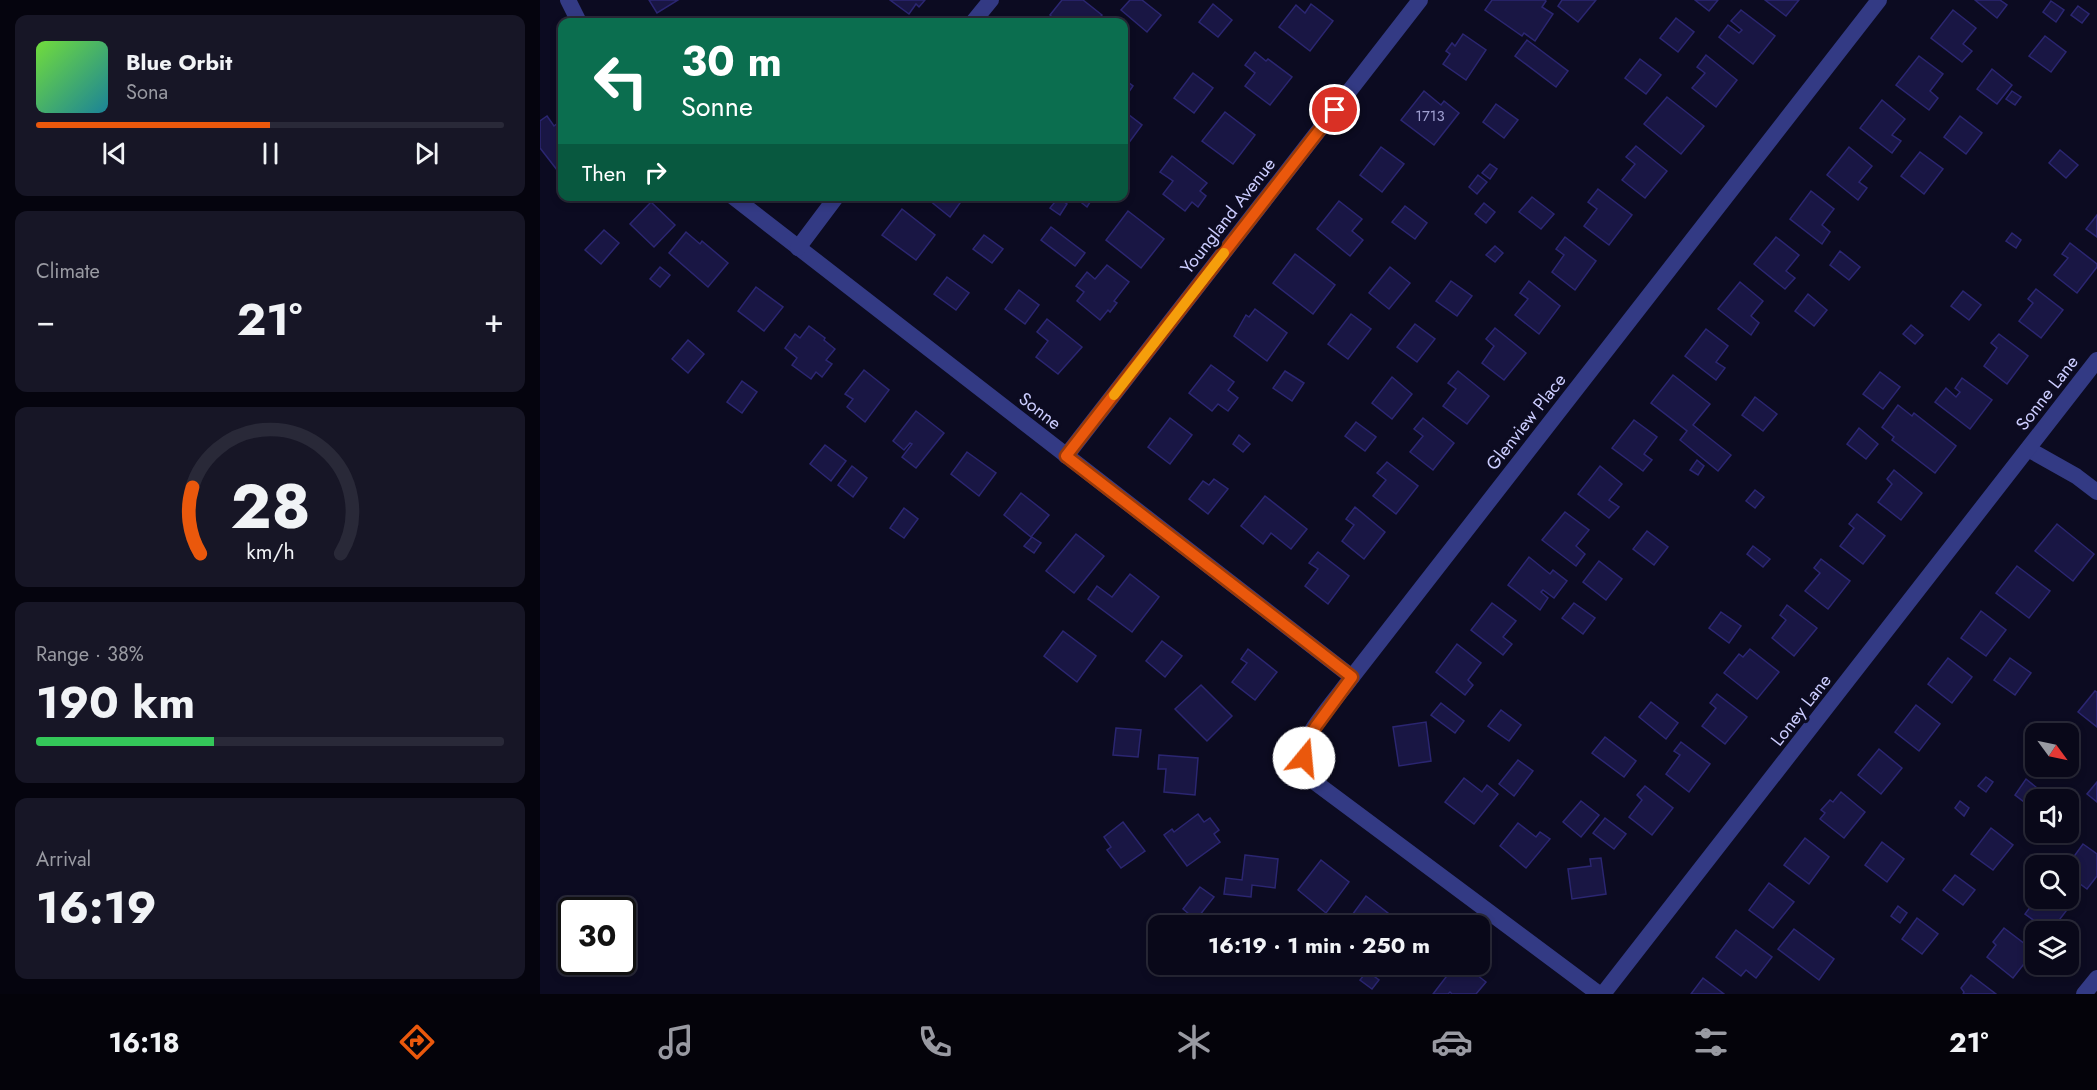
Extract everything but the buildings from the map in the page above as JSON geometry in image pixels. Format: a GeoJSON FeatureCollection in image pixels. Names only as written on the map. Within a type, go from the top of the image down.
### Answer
{"type":"FeatureCollection","features":[{"type":"Feature","properties":{"kind":"street"},"geometry":{"type":"LineString","coordinates":[[568,0],[577,18]]}},
{"type":"Feature","properties":{"kind":"street"},"geometry":{"type":"LineString","coordinates":[[976,18],[991,0]]}},
{"type":"Feature","properties":{"kind":"street","name":"Youngland Avenue"},"geometry":{"type":"LineString","coordinates":[[1066,456],[1420,0]]}},
{"type":"Feature","properties":{"kind":"street","name":"Glenview Place"},"geometry":{"type":"LineString","coordinates":[[1599,994],[1316,783],[1304,758],[1303,747],[1352,677],[1880,0]]}},
{"type":"Feature","properties":{"kind":"street","name":"Sonne"},"geometry":{"type":"LineString","coordinates":[[738,201],[1352,677]]}},
{"type":"Feature","properties":{"kind":"street"},"geometry":{"type":"LineString","coordinates":[[798,248],[833,201]]}},
{"type":"Feature","properties":{"kind":"street","name":"Sonne Lane"},"geometry":{"type":"LineString","coordinates":[[2028,449],[2097,360]]}},
{"type":"Feature","properties":{"kind":"street"},"geometry":{"type":"LineString","coordinates":[[2028,449],[2076,476],[2097,492]]}},
{"type":"Feature","properties":{"kind":"street","name":"Loney Lane"},"geometry":{"type":"LineString","coordinates":[[1604,994],[2028,449]]}},
{"type":"Feature","properties":{"kind":"street"},"geometry":{"type":"LineString","coordinates":[[2084,994],[2097,978]]}},
{"type":"Feature","properties":{"kind":"slow traffic"},"geometry":{"type":"LineString","coordinates":[[1114,395],[1224,253]]}},
{"type":"Feature","properties":{"kind":"route"},"geometry":{"type":"LineString","coordinates":[[1304,758],[1303,747],[1352,677],[1066,456],[1335,110]]}}]}
